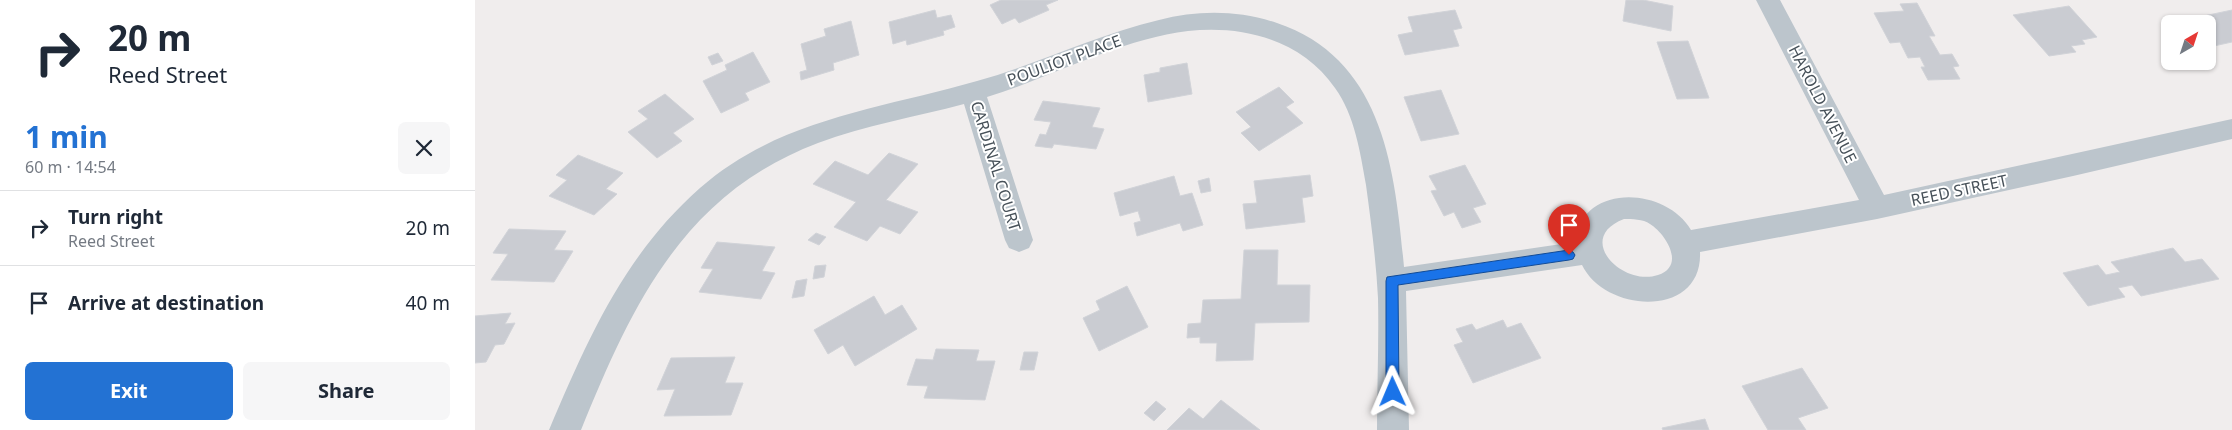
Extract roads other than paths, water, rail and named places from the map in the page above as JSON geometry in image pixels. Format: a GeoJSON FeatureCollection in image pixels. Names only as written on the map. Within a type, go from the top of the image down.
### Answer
{"type":"FeatureCollection","features":[{"type":"Feature","properties":{"kind":"street","name":"HAROLD AVENUE"},"geometry":{"type":"LineString","coordinates":[[1768,0],[1877,208]]}},
{"type":"Feature","properties":{"kind":"street","name":"POULIOT PLACE"},"geometry":{"type":"LineString","coordinates":[[565,430],[598,349],[640,271],[676,226],[716,190],[761,157],[792,142],[860,119],[973,92],[1142,32],[1169,26],[1218,21],[1244,23],[1280,33],[1316,53],[1334,69],[1357,102],[1366,122],[1378,178],[1392,281],[1393,430]]}},
{"type":"Feature","properties":{"kind":"street","name":"CARDINAL COURT"},"geometry":{"type":"LineString","coordinates":[[973,92],[1019,240]]}},
{"type":"Feature","properties":{"kind":"street","name":"REED STREET"},"geometry":{"type":"LineString","coordinates":[[1684,243],[1877,208],[2073,166],[2232,129]]}},
{"type":"Feature","properties":{"kind":"street"},"geometry":{"type":"LineString","coordinates":[[1623,208],[1642,210],[1660,216],[1675,228],[1684,243],[1687,259],[1681,274],[1669,284],[1651,290],[1631,288],[1612,281],[1598,268],[1589,252],[1588,237],[1594,223],[1606,213],[1623,208]]}},
{"type":"Feature","properties":{"kind":"street"},"geometry":{"type":"LineString","coordinates":[[1392,281],[1589,252]]}}]}
